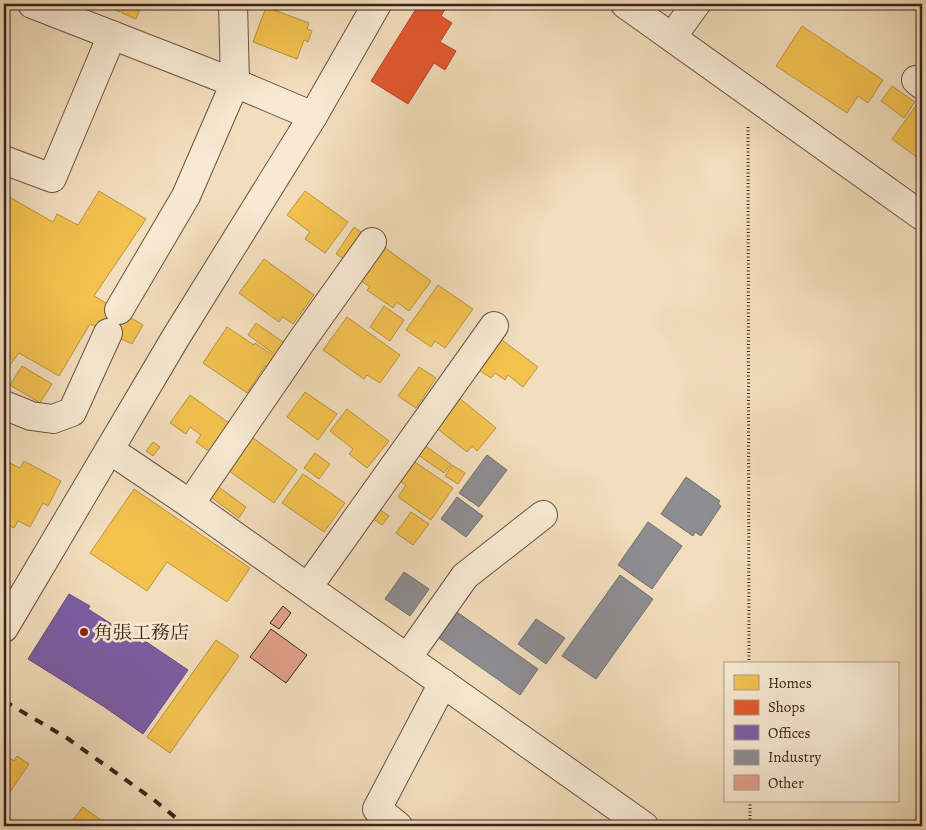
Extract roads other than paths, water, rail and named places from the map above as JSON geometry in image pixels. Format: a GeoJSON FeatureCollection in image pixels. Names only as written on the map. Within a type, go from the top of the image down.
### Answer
{"type":"FeatureCollection","features":[{"type":"Feature","properties":{"kind":"street"},"geometry":{"type":"LineString","coordinates":[[32,4],[235,83],[313,116]]}},
{"type":"Feature","properties":{"kind":"street"},"geometry":{"type":"LineString","coordinates":[[4,405],[30,416],[53,419],[72,412],[114,322],[186,196],[235,83],[233,4]]}},
{"type":"Feature","properties":{"kind":"street"},"geometry":{"type":"LineString","coordinates":[[4,628],[181,329],[313,116],[377,4]]}},
{"type":"Feature","properties":{"kind":"street"},"geometry":{"type":"LineString","coordinates":[[625,4],[922,216]]}},
{"type":"Feature","properties":{"kind":"street"},"geometry":{"type":"LineString","coordinates":[[672,37],[696,4]]}},
{"type":"Feature","properties":{"kind":"street"},"geometry":{"type":"LineString","coordinates":[[4,160],[52,178],[112,35]]}},
{"type":"Feature","properties":{"kind":"street"},"geometry":{"type":"LineString","coordinates":[[190,504],[302,339],[372,242]]}},
{"type":"Feature","properties":{"kind":"street"},"geometry":{"type":"LineString","coordinates":[[308,587],[494,326]]}},
{"type":"Feature","properties":{"kind":"street"},"geometry":{"type":"LineString","coordinates":[[110,450],[308,587],[644,826]]}},
{"type":"Feature","properties":{"kind":"street"},"geometry":{"type":"LineString","coordinates":[[407,658],[465,576],[543,515]]}},
{"type":"Feature","properties":{"kind":"street"},"geometry":{"type":"LineString","coordinates":[[398,826],[377,809],[443,683]]}},
{"type":"Feature","properties":{"kind":"railway"},"geometry":{"type":"LineString","coordinates":[[4,701],[67,738],[154,800],[186,826]]}},
{"type":"Feature","properties":{"kind":"place","name":"角張工務店"},"geometry":{"type":"Point","coordinates":[84,632]}}]}
